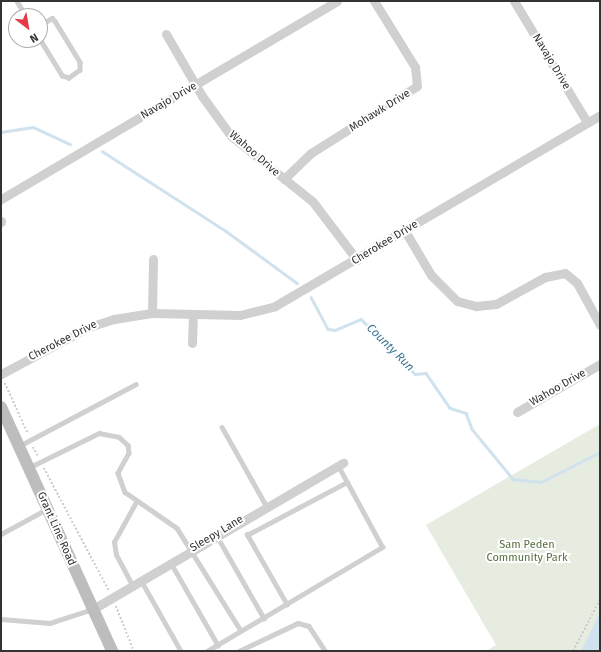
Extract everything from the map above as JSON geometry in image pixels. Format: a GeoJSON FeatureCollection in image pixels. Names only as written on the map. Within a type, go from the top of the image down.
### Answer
{"type":"FeatureCollection","features":[{"type":"Feature","properties":{"kind":"main road","name":"Grant Line Road"},"geometry":{"type":"LineString","coordinates":[[3,415],[19,446],[112,651]]}},
{"type":"Feature","properties":{"kind":"street","name":"Navajo Drive"},"geometry":{"type":"LineString","coordinates":[[1,199],[336,1]]}},
{"type":"Feature","properties":{"kind":"street","name":"Mohawk Drive"},"geometry":{"type":"LineString","coordinates":[[284,179],[311,153],[417,86],[415,67],[374,1]]}},
{"type":"Feature","properties":{"kind":"street","name":"Navajo Drive"},"geometry":{"type":"LineString","coordinates":[[514,1],[587,122]]}},
{"type":"Feature","properties":{"kind":"street","name":"Wahoo Drive"},"geometry":{"type":"LineString","coordinates":[[166,34],[196,85],[231,136],[284,179],[329,219],[357,260]]}},
{"type":"Feature","properties":{"kind":"street","name":"Cherokee Drive"},"geometry":{"type":"LineString","coordinates":[[3,378],[89,327],[152,313],[228,316],[263,310],[357,260],[600,115]]}},
{"type":"Feature","properties":{"kind":"street"},"geometry":{"type":"LineString","coordinates":[[405,231],[431,275],[457,301],[476,306],[496,304],[544,277],[565,272],[577,283],[600,325]]}},
{"type":"Feature","properties":{"kind":"street"},"geometry":{"type":"LineString","coordinates":[[152,313],[153,259]]}},
{"type":"Feature","properties":{"kind":"street"},"geometry":{"type":"LineString","coordinates":[[192,343],[193,314]]}},
{"type":"Feature","properties":{"kind":"street","name":"Wahoo Drive"},"geometry":{"type":"LineString","coordinates":[[517,412],[600,364]]}},
{"type":"Feature","properties":{"kind":"street","name":"Sleepy Lane"},"geometry":{"type":"LineString","coordinates":[[92,609],[266,505],[341,464]]}},
{"type":"Feature","properties":{"kind":"lane"},"geometry":{"type":"LineString","coordinates":[[45,48],[62,76],[69,78],[80,70],[80,62],[55,21],[52,18],[48,20]]}},
{"type":"Feature","properties":{"kind":"lane"},"geometry":{"type":"LineString","coordinates":[[19,446],[136,384]]}},
{"type":"Feature","properties":{"kind":"lane"},"geometry":{"type":"LineString","coordinates":[[222,427],[266,505]]}},
{"type":"Feature","properties":{"kind":"lane"},"geometry":{"type":"LineString","coordinates":[[29,468],[99,433],[119,437],[128,445],[129,453],[118,473],[125,492],[136,502],[177,528],[192,549],[241,631]]}},
{"type":"Feature","properties":{"kind":"lane"},"geometry":{"type":"LineString","coordinates":[[207,651],[287,605],[382,547],[347,482],[341,464]]}},
{"type":"Feature","properties":{"kind":"lane"},"geometry":{"type":"LineString","coordinates":[[287,605],[247,535],[347,482]]}},
{"type":"Feature","properties":{"kind":"lane"},"geometry":{"type":"LineString","coordinates":[[132,585],[116,555],[114,542],[136,502]]}},
{"type":"Feature","properties":{"kind":"lane"},"geometry":{"type":"LineString","coordinates":[[1,534],[47,509]]}},
{"type":"Feature","properties":{"kind":"lane"},"geometry":{"type":"LineString","coordinates":[[216,535],[264,618]]}},
{"type":"Feature","properties":{"kind":"lane"},"geometry":{"type":"LineString","coordinates":[[170,562],[218,645]]}},
{"type":"Feature","properties":{"kind":"lane"},"geometry":{"type":"LineString","coordinates":[[141,580],[181,651]]}},
{"type":"Feature","properties":{"kind":"lane"},"geometry":{"type":"LineString","coordinates":[[1,619],[50,623],[92,609]]}},
{"type":"Feature","properties":{"kind":"lane"},"geometry":{"type":"LineString","coordinates":[[239,651],[298,623],[309,626],[324,651]]}},
{"type":"Feature","properties":{"kind":"path"},"geometry":{"type":"LineString","coordinates":[[3,378],[30,440],[112,597],[134,651]]}},
{"type":"Feature","properties":{"kind":"path"},"geometry":{"type":"LineString","coordinates":[[573,651],[600,599]]}},
{"type":"Feature","properties":{"kind":"green space","name":"Sam Peden Community Park"},"geometry":{"type":"Polygon","coordinates":[[[600,424],[600,651],[486,651],[496,645],[426,525],[600,424]]]}},
{"type":"Feature","properties":{"kind":"water"},"geometry":{"type":"Polygon","coordinates":[[[600,613],[600,651],[581,651],[600,613]]]}},
{"type":"Feature","properties":{"kind":"waterway","name":"County Run"},"geometry":{"type":"LineString","coordinates":[[1,132],[33,127],[70,144]]}},
{"type":"Feature","properties":{"kind":"waterway","name":"County Run"},"geometry":{"type":"LineString","coordinates":[[102,151],[226,231],[297,283]]}},
{"type":"Feature","properties":{"kind":"waterway","name":"County Run"},"geometry":{"type":"LineString","coordinates":[[311,297],[328,329],[335,330],[361,319],[415,374],[426,373],[450,408],[466,413],[472,429],[513,479],[541,482],[600,452]]}}]}
